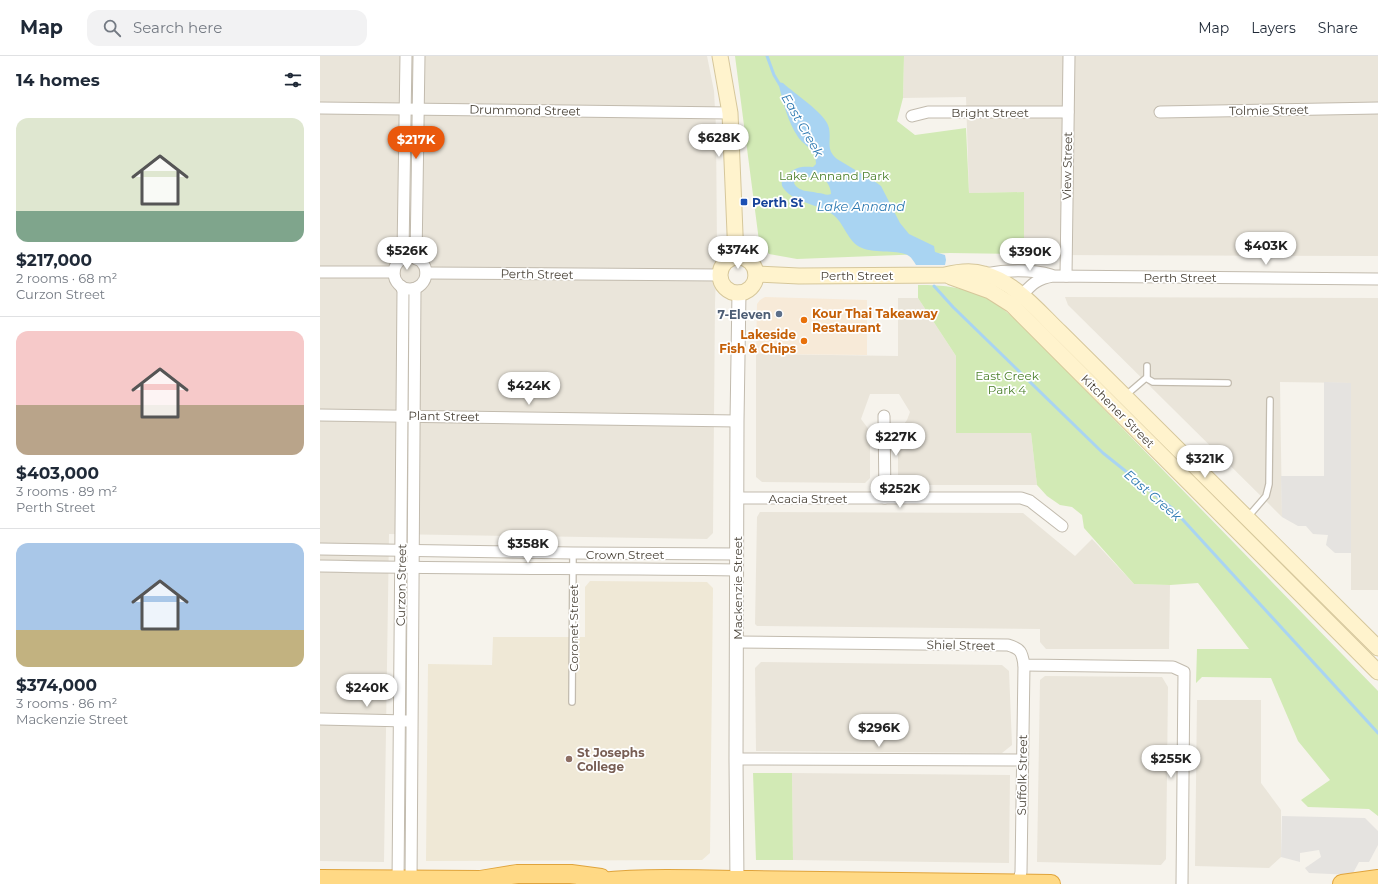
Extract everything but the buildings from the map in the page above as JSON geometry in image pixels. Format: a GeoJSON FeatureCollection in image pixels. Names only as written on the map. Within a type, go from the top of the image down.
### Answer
{"type":"FeatureCollection","features":[{"type":"Feature","properties":{"kind":"highway"},"geometry":{"type":"LineString","coordinates":[[320,879],[405,882],[480,880],[517,874],[571,874],[612,880],[1051,884]]}},
{"type":"Feature","properties":{"kind":"highway"},"geometry":{"type":"LineString","coordinates":[[1342,884],[1378,879]]}},
{"type":"Feature","properties":{"kind":"highway"},"geometry":{"type":"LineString","coordinates":[[480,880],[506,884]]}},
{"type":"Feature","properties":{"kind":"highway"},"geometry":{"type":"LineString","coordinates":[[585,884],[612,880]]}},
{"type":"Feature","properties":{"kind":"main road"},"geometry":{"type":"LineString","coordinates":[[720,56],[730,113],[736,257]]}},
{"type":"Feature","properties":{"kind":"main road"},"geometry":{"type":"LineString","coordinates":[[736,257],[744,258],[751,263],[756,274],[753,284],[744,291],[739,292],[734,292],[726,288],[720,275],[721,268],[726,261],[736,257]]}},
{"type":"Feature","properties":{"kind":"main road","name":"Perth Street"},"geometry":{"type":"LineString","coordinates":[[756,274],[799,276],[945,275],[957,272],[984,274]]}},
{"type":"Feature","properties":{"kind":"main road","name":"Kitchener Street"},"geometry":{"type":"LineString","coordinates":[[984,274],[1000,280],[1017,300],[1378,672]]}},
{"type":"Feature","properties":{"kind":"main road","name":"Kitchener Street"},"geometry":{"type":"LineString","coordinates":[[945,275],[1017,300],[1124,396],[1377,647]]}},
{"type":"Feature","properties":{"kind":"street"},"geometry":{"type":"LineString","coordinates":[[401,260],[411,258],[422,263],[426,273],[422,282],[415,288],[410,289],[400,286],[394,272],[404,253],[406,56]]}},
{"type":"Feature","properties":{"kind":"street"},"geometry":{"type":"LineString","coordinates":[[416,259],[419,56]]}},
{"type":"Feature","properties":{"kind":"street","name":"View Street"},"geometry":{"type":"LineString","coordinates":[[1066,276],[1069,56]]}},
{"type":"Feature","properties":{"kind":"street","name":"Drummond Street"},"geometry":{"type":"LineString","coordinates":[[320,108],[730,113]]}},
{"type":"Feature","properties":{"kind":"street","name":"Tolmie Street"},"geometry":{"type":"LineString","coordinates":[[1160,112],[1378,108]]}},
{"type":"Feature","properties":{"kind":"street","name":"Bright Street"},"geometry":{"type":"LineString","coordinates":[[912,116],[928,112],[1068,112]]}},
{"type":"Feature","properties":{"kind":"street","name":"Perth Street"},"geometry":{"type":"LineString","coordinates":[[984,274],[996,271],[1040,272],[1053,276]]}},
{"type":"Feature","properties":{"kind":"street"},"geometry":{"type":"LineString","coordinates":[[320,272],[394,272]]}},
{"type":"Feature","properties":{"kind":"street","name":"Perth Street"},"geometry":{"type":"LineString","coordinates":[[426,273],[720,275]]}},
{"type":"Feature","properties":{"kind":"street","name":"Perth Street"},"geometry":{"type":"LineString","coordinates":[[1017,300],[1035,282],[1042,278],[1053,276],[1378,279]]}},
{"type":"Feature","properties":{"kind":"street","name":"Curzon Street"},"geometry":{"type":"LineString","coordinates":[[400,286],[403,291],[414,551],[412,721],[405,882]]}},
{"type":"Feature","properties":{"kind":"street","name":"Curzon Street"},"geometry":{"type":"LineString","coordinates":[[405,882],[400,720],[401,550],[415,288]]}},
{"type":"Feature","properties":{"kind":"street","name":"Mackenzie Street"},"geometry":{"type":"LineString","coordinates":[[737,882],[736,642],[739,292]]}},
{"type":"Feature","properties":{"kind":"street","name":"Plant Street"},"geometry":{"type":"LineString","coordinates":[[320,415],[737,421]]}},
{"type":"Feature","properties":{"kind":"street"},"geometry":{"type":"LineString","coordinates":[[884,416],[885,498]]}},
{"type":"Feature","properties":{"kind":"street","name":"Acacia Street"},"geometry":{"type":"LineString","coordinates":[[737,498],[1021,498],[1030,501],[1062,526]]}},
{"type":"Feature","properties":{"kind":"street","name":"Crown Street"},"geometry":{"type":"LineString","coordinates":[[320,549],[737,554]]}},
{"type":"Feature","properties":{"kind":"street","name":"Crown Street"},"geometry":{"type":"LineString","coordinates":[[320,566],[401,568],[737,570]]}},
{"type":"Feature","properties":{"kind":"street"},"geometry":{"type":"LineString","coordinates":[[1294,587],[1306,576]]}},
{"type":"Feature","properties":{"kind":"street","name":"Shiel Street"},"geometry":{"type":"LineString","coordinates":[[736,642],[1008,645],[1016,648],[1023,654],[1024,665]]}},
{"type":"Feature","properties":{"kind":"street"},"geometry":{"type":"LineString","coordinates":[[1024,665],[1173,667],[1184,672],[1182,884]]}},
{"type":"Feature","properties":{"kind":"street","name":"Suffolk Street"},"geometry":{"type":"LineString","coordinates":[[1018,884],[1021,872],[1024,665]]}},
{"type":"Feature","properties":{"kind":"street"},"geometry":{"type":"LineString","coordinates":[[320,719],[412,721]]}},
{"type":"Feature","properties":{"kind":"street"},"geometry":{"type":"LineString","coordinates":[[736,759],[1022,760]]}},
{"type":"Feature","properties":{"kind":"lane"},"geometry":{"type":"LineString","coordinates":[[1147,366],[1147,378]]}},
{"type":"Feature","properties":{"kind":"lane"},"geometry":{"type":"LineString","coordinates":[[1124,396],[1147,378]]}},
{"type":"Feature","properties":{"kind":"lane"},"geometry":{"type":"LineString","coordinates":[[1147,378],[1153,382],[1228,383]]}},
{"type":"Feature","properties":{"kind":"lane"},"geometry":{"type":"LineString","coordinates":[[1246,518],[1266,496],[1269,484],[1270,400]]}},
{"type":"Feature","properties":{"kind":"lane","name":"Coronet Street"},"geometry":{"type":"LineString","coordinates":[[572,702],[573,553]]}},
{"type":"Feature","properties":{"kind":"shaded area"},"geometry":{"type":"Polygon","coordinates":[[[320,56],[707,56],[714,91],[716,128],[717,249],[715,303],[713,533],[707,539],[389,534],[384,862],[320,861],[320,56]]]}},
{"type":"Feature","properties":{"kind":"shaded area"},"geometry":{"type":"Polygon","coordinates":[[[904,56],[1378,56],[1378,256],[1024,254],[1024,192],[969,193],[966,97],[903,98],[904,56]]]}},
{"type":"Feature","properties":{"kind":"shaded area"},"geometry":{"type":"Polygon","coordinates":[[[765,297],[867,300],[867,355],[756,354],[757,304],[765,297]]]}},
{"type":"Feature","properties":{"kind":"shaded area"},"geometry":{"type":"Polygon","coordinates":[[[1065,297],[1378,298],[1378,590],[1351,590],[1351,383],[1280,382],[1282,517],[1068,305],[1065,297]]]}},
{"type":"Feature","properties":{"kind":"shaded area"},"geometry":{"type":"Polygon","coordinates":[[[898,298],[918,298],[956,356],[956,433],[1031,433],[1037,485],[898,485],[898,432],[907,420],[910,412],[899,394],[870,394],[861,419],[870,431],[870,478],[865,483],[762,482],[756,477],[756,354],[898,356],[898,298]]]}},
{"type":"Feature","properties":{"kind":"shaded area"},"geometry":{"type":"Polygon","coordinates":[[[1324,382],[1351,383],[1351,553],[1335,553],[1326,545],[1328,535],[1313,534],[1306,526],[1298,526],[1282,517],[1281,476],[1324,476],[1324,382]]]}},
{"type":"Feature","properties":{"kind":"shaded area"},"geometry":{"type":"Polygon","coordinates":[[[760,512],[1023,513],[1075,556],[1092,539],[1134,584],[1170,585],[1169,649],[1046,649],[1040,642],[1040,629],[757,626],[755,624],[757,517],[760,512]]]}},
{"type":"Feature","properties":{"kind":"shaded area","name":"St Josephs College"},"geometry":{"type":"Polygon","coordinates":[[[590,581],[707,582],[713,588],[710,853],[702,860],[426,861],[428,664],[492,665],[493,637],[585,637],[585,587],[590,581]]]}},
{"type":"Feature","properties":{"kind":"shaded area"},"geometry":{"type":"Polygon","coordinates":[[[761,662],[1002,665],[1009,671],[1012,745],[1002,753],[756,751],[755,668],[761,662]]]}},
{"type":"Feature","properties":{"kind":"shaded area"},"geometry":{"type":"Polygon","coordinates":[[[1045,676],[1162,677],[1168,687],[1166,859],[1161,865],[1037,862],[1040,680],[1045,676]]]}},
{"type":"Feature","properties":{"kind":"shaded area"},"geometry":{"type":"Polygon","coordinates":[[[1197,700],[1261,700],[1261,783],[1281,810],[1281,857],[1269,868],[1195,866],[1197,700]]]}},
{"type":"Feature","properties":{"kind":"shaded area"},"geometry":{"type":"Polygon","coordinates":[[[792,773],[1010,775],[1009,863],[793,860],[792,773]]]}},
{"type":"Feature","properties":{"kind":"shaded area"},"geometry":{"type":"Polygon","coordinates":[[[1282,816],[1365,818],[1378,831],[1378,845],[1369,862],[1359,862],[1352,875],[1309,873],[1305,868],[1321,857],[1319,850],[1300,853],[1300,862],[1281,857],[1282,816]]]}},
{"type":"Feature","properties":{"kind":"green space","name":"Lake Annand Park"},"geometry":{"type":"Polygon","coordinates":[[[735,56],[904,56],[903,98],[897,121],[915,135],[966,128],[969,193],[1024,192],[1024,254],[950,253],[797,259],[769,254],[759,241],[735,56]]]}},
{"type":"Feature","properties":{"kind":"green space","name":"East Creek Park 4"},"geometry":{"type":"Polygon","coordinates":[[[918,285],[946,286],[973,292],[994,302],[1022,325],[1378,691],[1378,816],[1369,809],[1308,807],[1301,800],[1330,780],[1298,741],[1271,678],[1202,677],[1196,683],[1197,649],[1249,649],[1198,583],[1170,585],[1134,584],[1084,528],[1082,515],[1072,507],[1060,505],[1047,496],[1037,485],[1031,433],[956,433],[956,356],[918,298],[918,285]]]}},
{"type":"Feature","properties":{"kind":"green space"},"geometry":{"type":"Polygon","coordinates":[[[753,773],[792,773],[793,860],[756,860],[753,773]]]}},
{"type":"Feature","properties":{"kind":"water","name":"Lake Annand"},"geometry":{"type":"Polygon","coordinates":[[[778,82],[783,83],[821,114],[828,125],[830,147],[833,155],[881,186],[900,223],[909,234],[934,246],[935,252],[945,255],[945,265],[916,265],[909,256],[905,254],[874,251],[862,248],[849,237],[840,222],[832,214],[794,197],[784,189],[782,181],[785,177],[799,168],[813,167],[816,164],[816,159],[812,151],[801,141],[794,131],[786,111],[778,82]],[[822,177],[796,179],[794,183],[798,188],[804,191],[829,195],[831,194],[831,191],[826,181],[822,177]]]}},
{"type":"Feature","properties":{"kind":"waterway","name":"East Creek"},"geometry":{"type":"LineString","coordinates":[[767,56],[774,75],[780,85]]}},
{"type":"Feature","properties":{"kind":"waterway","name":"East Creek"},"geometry":{"type":"LineString","coordinates":[[934,286],[953,307],[1103,453],[1173,509],[1378,733]]}},
{"type":"Feature","properties":{"kind":"place","name":"Perth St"},"geometry":{"type":"Point","coordinates":[744,202]}},
{"type":"Feature","properties":{"kind":"place","name":"7-Eleven"},"geometry":{"type":"Point","coordinates":[779,314]}},
{"type":"Feature","properties":{"kind":"place","name":"Kour Thai Takeaway Restaurant"},"geometry":{"type":"Point","coordinates":[804,320]}},
{"type":"Feature","properties":{"kind":"place","name":"Lakeside Fish & Chips"},"geometry":{"type":"Point","coordinates":[804,341]}},
{"type":"Feature","properties":{"kind":"place","name":"St Josephs College"},"geometry":{"type":"Point","coordinates":[569,759]}}]}
